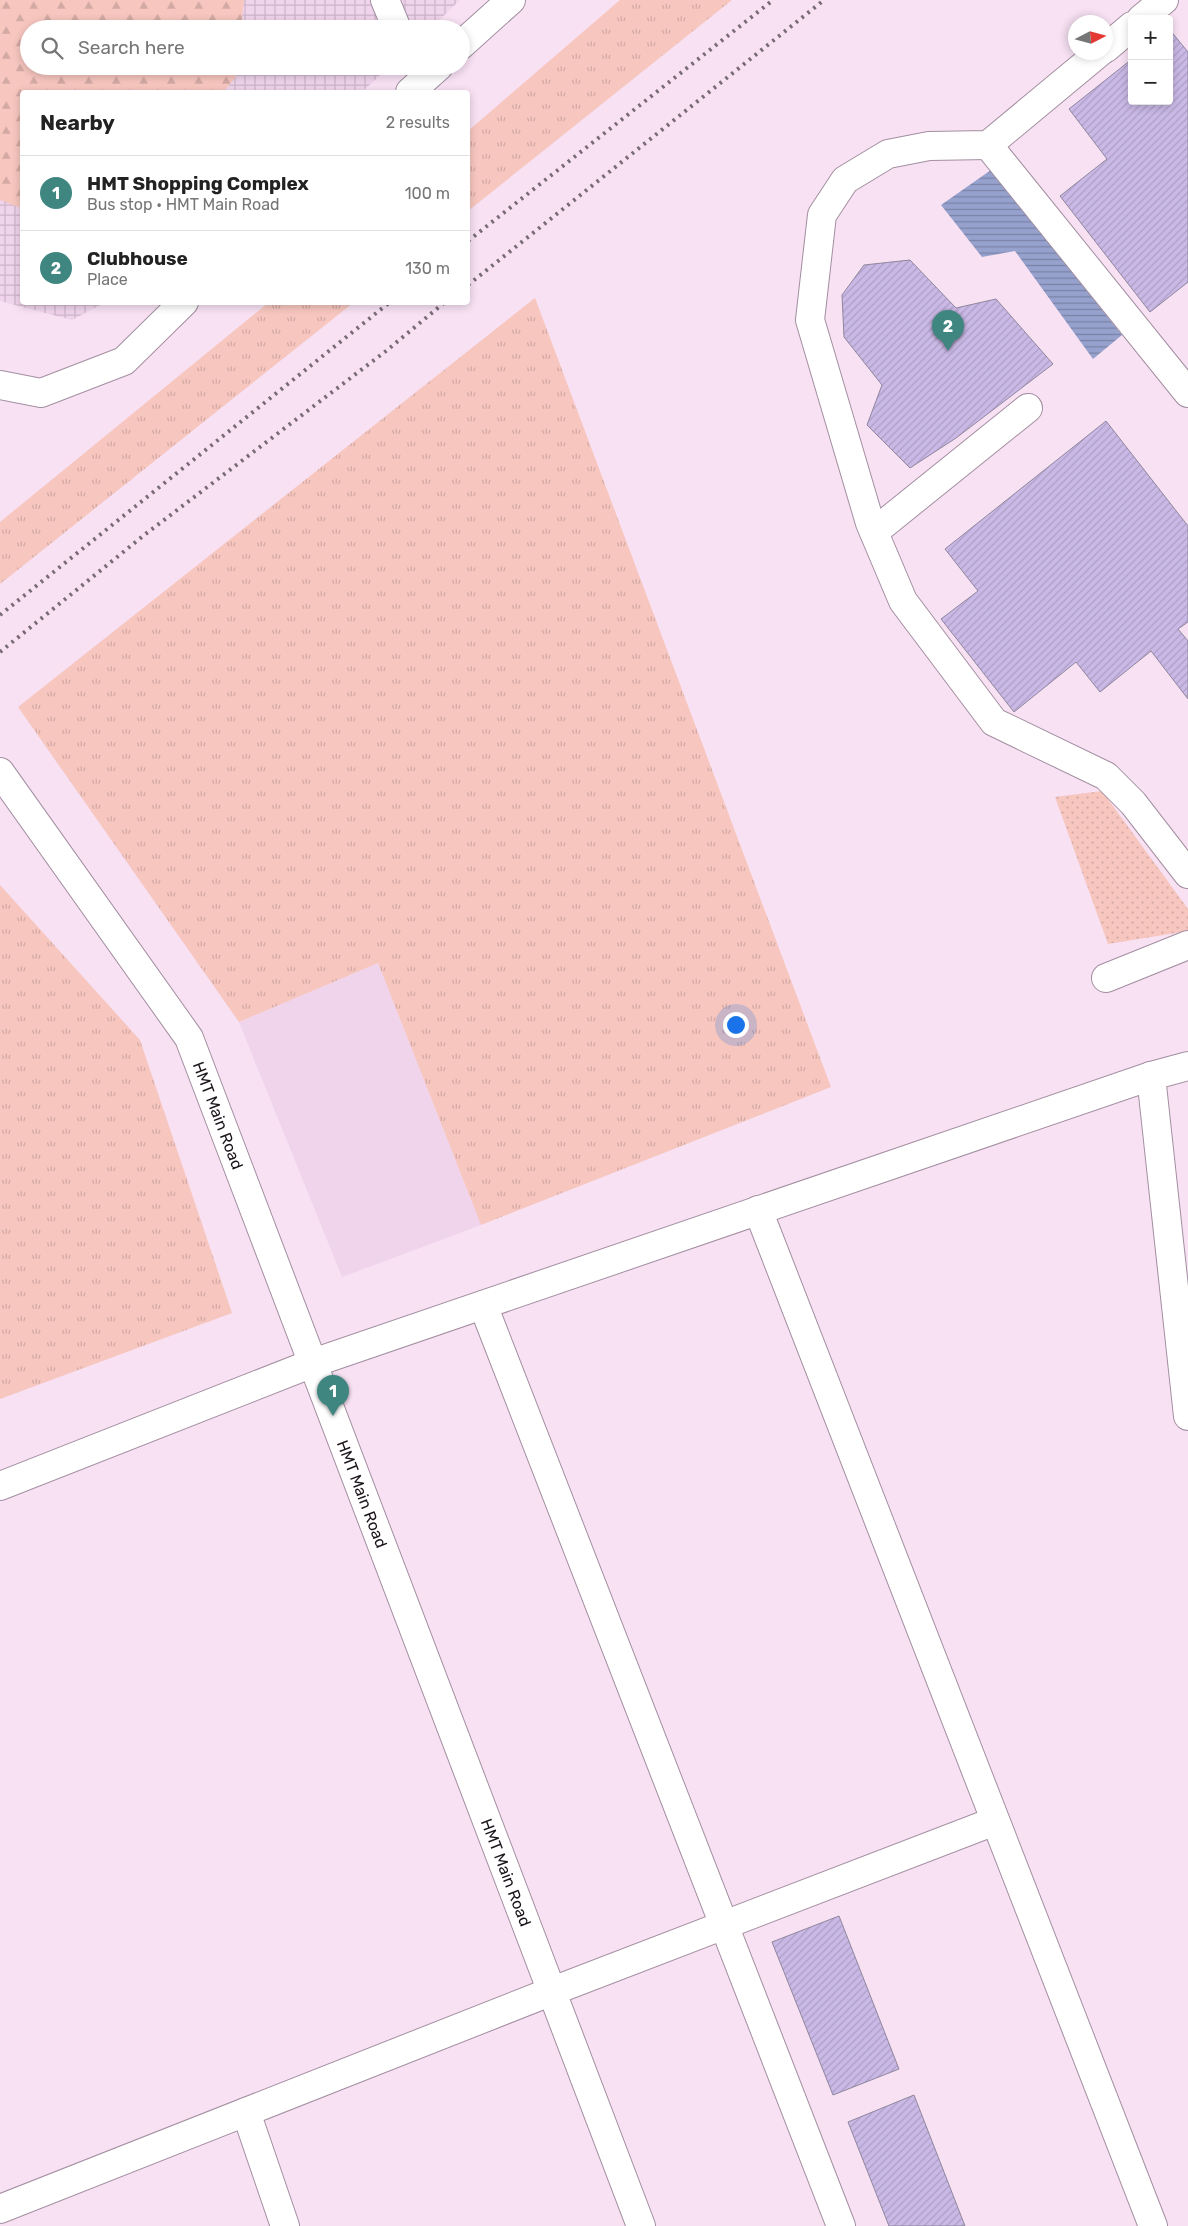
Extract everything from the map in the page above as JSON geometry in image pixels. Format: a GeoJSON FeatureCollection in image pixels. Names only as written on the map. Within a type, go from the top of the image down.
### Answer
{"type":"FeatureCollection","features":[{"type":"Feature","properties":{"kind":"street"},"geometry":{"type":"LineString","coordinates":[[385,0],[394,20]]}},
{"type":"Feature","properties":{"kind":"street"},"geometry":{"type":"LineString","coordinates":[[470,38],[510,0]]}},
{"type":"Feature","properties":{"kind":"street"},"geometry":{"type":"LineString","coordinates":[[1146,15],[1164,0]]}},
{"type":"Feature","properties":{"kind":"street"},"geometry":{"type":"LineString","coordinates":[[1113,42],[1128,29]]}},
{"type":"Feature","properties":{"kind":"street"},"geometry":{"type":"LineString","coordinates":[[1090,60],[988,144],[929,146],[888,154],[844,180],[822,215],[810,320],[874,532],[903,601],[994,722],[1106,776],[1133,803],[1188,874]]}},
{"type":"Feature","properties":{"kind":"street"},"geometry":{"type":"LineString","coordinates":[[988,144],[1188,394]]}},
{"type":"Feature","properties":{"kind":"street"},"geometry":{"type":"LineString","coordinates":[[0,385],[41,393],[124,361],[181,305]]}},
{"type":"Feature","properties":{"kind":"street"},"geometry":{"type":"LineString","coordinates":[[874,532],[1028,408]]}},
{"type":"Feature","properties":{"kind":"street","name":"HMT Main Road"},"geometry":{"type":"LineString","coordinates":[[0,772],[189,1038],[550,1992],[641,2226]]}},
{"type":"Feature","properties":{"kind":"street"},"geometry":{"type":"LineString","coordinates":[[1106,978],[1188,945]]}},
{"type":"Feature","properties":{"kind":"street"},"geometry":{"type":"LineString","coordinates":[[0,1486],[313,1362],[1151,1076],[1188,1066]]}},
{"type":"Feature","properties":{"kind":"street"},"geometry":{"type":"LineString","coordinates":[[1151,1076],[1188,1416]]}},
{"type":"Feature","properties":{"kind":"street"},"geometry":{"type":"LineString","coordinates":[[758,1210],[1153,2226]]}},
{"type":"Feature","properties":{"kind":"street"},"geometry":{"type":"LineString","coordinates":[[483,1305],[841,2226]]}},
{"type":"Feature","properties":{"kind":"street"},"geometry":{"type":"LineString","coordinates":[[0,2209],[550,1992],[995,1820]]}},
{"type":"Feature","properties":{"kind":"street"},"geometry":{"type":"LineString","coordinates":[[246,2112],[285,2226]]}},
{"type":"Feature","properties":{"kind":"shaded area"},"geometry":{"type":"Polygon","coordinates":[[[0,0],[460,0],[439,20],[20,20],[20,75],[380,75],[364,90],[20,90],[20,305],[100,305],[72,320],[0,301],[0,0]]]}},
{"type":"Feature","properties":{"kind":"shaded area"},"geometry":{"type":"Polygon","coordinates":[[[378,963],[481,1225],[342,1277],[239,1022],[378,963]]]}},
{"type":"Feature","properties":{"kind":"green space"},"geometry":{"type":"Polygon","coordinates":[[[0,0],[244,0],[242,20],[20,20],[20,75],[236,75],[236,77],[225,90],[20,90],[20,206],[0,200],[0,0]]]}},
{"type":"Feature","properties":{"kind":"green space"},"geometry":{"type":"Polygon","coordinates":[[[620,0],[732,0],[470,209],[470,129],[620,0]]]}},
{"type":"Feature","properties":{"kind":"green space"},"geometry":{"type":"Polygon","coordinates":[[[535,298],[831,1087],[481,1225],[378,963],[239,1022],[18,707],[535,298]]]}},
{"type":"Feature","properties":{"kind":"green space"},"geometry":{"type":"Polygon","coordinates":[[[266,305],[350,305],[0,584],[0,522],[266,305]]]}},
{"type":"Feature","properties":{"kind":"green space"},"geometry":{"type":"Polygon","coordinates":[[[1102,791],[1188,909],[1188,931],[1108,944],[1055,797],[1102,791]]]}},
{"type":"Feature","properties":{"kind":"green space"},"geometry":{"type":"Polygon","coordinates":[[[0,885],[140,1040],[232,1313],[0,1399],[0,885]]]}},
{"type":"Feature","properties":{"kind":"water"},"geometry":{"type":"Polygon","coordinates":[[[991,170],[1122,335],[1093,359],[1015,251],[982,257],[941,205],[991,170]]]}},
{"type":"Feature","properties":{"kind":"building"},"geometry":{"type":"Polygon","coordinates":[[[1173,34],[1188,52],[1188,282],[1150,312],[1060,196],[1107,159],[1069,109],[1128,62],[1128,105],[1173,105],[1173,34]]]}},
{"type":"Feature","properties":{"kind":"building"},"geometry":{"type":"Polygon","coordinates":[[[910,260],[956,308],[996,299],[1053,364],[956,438],[910,468],[867,425],[882,385],[844,337],[842,295],[864,265],[910,260]]]}},
{"type":"Feature","properties":{"kind":"building"},"geometry":{"type":"Polygon","coordinates":[[[1106,421],[1188,526],[1188,622],[1178,629],[1188,641],[1188,699],[1151,651],[1100,692],[1076,662],[1014,712],[941,619],[978,591],[945,549],[1106,421]]]}},
{"type":"Feature","properties":{"kind":"building"},"geometry":{"type":"Polygon","coordinates":[[[839,1916],[899,2069],[833,2095],[772,1942],[839,1916]]]}},
{"type":"Feature","properties":{"kind":"building"},"geometry":{"type":"Polygon","coordinates":[[[914,2095],[965,2226],[889,2226],[848,2122],[914,2095]]]}},
{"type":"Feature","properties":{"kind":"railway"},"geometry":{"type":"LineString","coordinates":[[470,239],[773,0]]}},
{"type":"Feature","properties":{"kind":"railway"},"geometry":{"type":"LineString","coordinates":[[470,283],[824,0]]}},
{"type":"Feature","properties":{"kind":"railway"},"geometry":{"type":"LineString","coordinates":[[0,615],[386,305]]}},
{"type":"Feature","properties":{"kind":"railway"},"geometry":{"type":"LineString","coordinates":[[0,652],[143,536],[386,351],[441,305]]}},
{"type":"Feature","properties":{"kind":"place","name":"Clubhouse"},"geometry":{"type":"Point","coordinates":[948,351]}},
{"type":"Feature","properties":{"kind":"place","name":"HMT Shopping Complex"},"geometry":{"type":"Point","coordinates":[333,1416]}}]}
